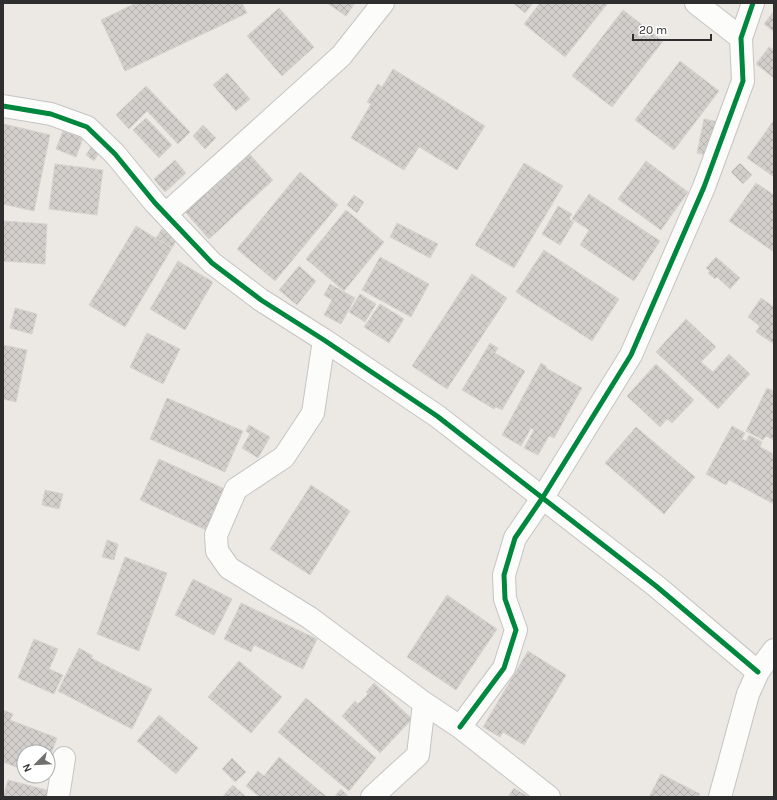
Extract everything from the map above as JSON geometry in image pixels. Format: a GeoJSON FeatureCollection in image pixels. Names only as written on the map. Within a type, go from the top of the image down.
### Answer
{"type":"FeatureCollection","features":[{"type":"Feature","properties":{"kind":"street"},"geometry":{"type":"LineString","coordinates":[[166,214],[340,56],[383,3]]}},
{"type":"Feature","properties":{"kind":"street"},"geometry":{"type":"LineString","coordinates":[[696,3],[742,38]]}},
{"type":"Feature","properties":{"kind":"street"},"geometry":{"type":"LineString","coordinates":[[460,727],[504,668],[516,630],[504,599],[504,575],[515,538],[631,355],[704,187],[743,81],[742,38],[753,3]]}},
{"type":"Feature","properties":{"kind":"street"},"geometry":{"type":"LineString","coordinates":[[3,106],[51,114],[87,127],[115,154],[166,214],[212,263],[261,300],[324,340],[437,416],[656,586],[758,672]]}},
{"type":"Feature","properties":{"kind":"street"},"geometry":{"type":"LineString","coordinates":[[324,340],[313,413],[284,457],[236,489],[216,535],[217,551],[229,568],[310,618],[424,703],[460,727],[549,797]]}},
{"type":"Feature","properties":{"kind":"street"},"geometry":{"type":"LineString","coordinates":[[720,797],[748,694],[758,672],[774,650]]}},
{"type":"Feature","properties":{"kind":"street"},"geometry":{"type":"LineString","coordinates":[[372,797],[418,755],[424,703]]}},
{"type":"Feature","properties":{"kind":"street"},"geometry":{"type":"LineString","coordinates":[[58,797],[64,758]]}},
{"type":"Feature","properties":{"kind":"building"},"geometry":{"type":"Polygon","coordinates":[[[136,3],[242,3],[247,13],[125,71],[101,20],[136,3]]]}},
{"type":"Feature","properties":{"kind":"building"},"geometry":{"type":"Polygon","coordinates":[[[327,3],[355,3],[346,16],[327,3]]]}},
{"type":"Feature","properties":{"kind":"building"},"geometry":{"type":"Polygon","coordinates":[[[513,3],[533,3],[525,13],[513,3]]]}},
{"type":"Feature","properties":{"kind":"building"},"geometry":{"type":"Polygon","coordinates":[[[540,3],[608,3],[565,57],[524,24],[540,3]]]}},
{"type":"Feature","properties":{"kind":"building"},"geometry":{"type":"Polygon","coordinates":[[[279,8],[314,47],[282,76],[247,36],[279,8]]]}},
{"type":"Feature","properties":{"kind":"building"},"geometry":{"type":"Polygon","coordinates":[[[623,10],[663,41],[612,107],[572,76],[623,10]]]}},
{"type":"Feature","properties":{"kind":"building"},"geometry":{"type":"Polygon","coordinates":[[[774,11],[774,32],[764,24],[774,11]]]}},
{"type":"Feature","properties":{"kind":"building"},"geometry":{"type":"Polygon","coordinates":[[[769,47],[774,50],[774,78],[756,64],[769,47]]]}},
{"type":"Feature","properties":{"kind":"building"},"geometry":{"type":"Polygon","coordinates":[[[680,61],[719,91],[674,150],[635,120],[680,61]]]}},
{"type":"Feature","properties":{"kind":"building"},"geometry":{"type":"Polygon","coordinates":[[[393,69],[485,126],[457,170],[419,147],[404,170],[351,138],[371,104],[367,102],[378,84],[382,87],[393,69]]]}},
{"type":"Feature","properties":{"kind":"building"},"geometry":{"type":"Polygon","coordinates":[[[227,73],[250,99],[236,111],[213,85],[227,73]]]}},
{"type":"Feature","properties":{"kind":"building"},"geometry":{"type":"Polygon","coordinates":[[[146,86],[190,132],[178,144],[147,111],[129,129],[116,115],[146,86]]]}},
{"type":"Feature","properties":{"kind":"building"},"geometry":{"type":"Polygon","coordinates":[[[146,118],[172,145],[159,158],[133,130],[146,118]]]}},
{"type":"Feature","properties":{"kind":"building"},"geometry":{"type":"Polygon","coordinates":[[[704,119],[719,122],[712,156],[697,153],[704,119]]]}},
{"type":"Feature","properties":{"kind":"building"},"geometry":{"type":"Polygon","coordinates":[[[774,120],[774,177],[747,158],[774,120]]]}},
{"type":"Feature","properties":{"kind":"building"},"geometry":{"type":"Polygon","coordinates":[[[4,124],[50,135],[34,211],[3,204],[4,124]]]}},
{"type":"Feature","properties":{"kind":"building"},"geometry":{"type":"Polygon","coordinates":[[[203,125],[216,138],[205,149],[193,136],[203,125]]]}},
{"type":"Feature","properties":{"kind":"building"},"geometry":{"type":"Polygon","coordinates":[[[63,131],[83,138],[76,157],[56,149],[63,131]]]}},
{"type":"Feature","properties":{"kind":"building"},"geometry":{"type":"Polygon","coordinates":[[[92,146],[100,151],[94,161],[86,155],[92,146]]]}},
{"type":"Feature","properties":{"kind":"building"},"geometry":{"type":"Polygon","coordinates":[[[244,148],[273,180],[209,239],[180,206],[244,148]]]}},
{"type":"Feature","properties":{"kind":"building"},"geometry":{"type":"Polygon","coordinates":[[[175,160],[186,173],[165,192],[154,179],[175,160]]]}},
{"type":"Feature","properties":{"kind":"building"},"geometry":{"type":"Polygon","coordinates":[[[646,161],[688,192],[661,230],[618,199],[646,161]]]}},
{"type":"Feature","properties":{"kind":"building"},"geometry":{"type":"Polygon","coordinates":[[[524,163],[563,186],[514,268],[475,245],[524,163]]]}},
{"type":"Feature","properties":{"kind":"building"},"geometry":{"type":"Polygon","coordinates":[[[740,163],[752,175],[743,184],[731,172],[740,163]]]}},
{"type":"Feature","properties":{"kind":"building"},"geometry":{"type":"Polygon","coordinates":[[[55,164],[103,170],[97,215],[49,209],[55,164]]]}},
{"type":"Feature","properties":{"kind":"building"},"geometry":{"type":"Polygon","coordinates":[[[300,172],[338,205],[275,281],[237,249],[300,172]]]}},
{"type":"Feature","properties":{"kind":"building"},"geometry":{"type":"Polygon","coordinates":[[[756,183],[774,195],[774,252],[729,221],[756,183]]]}},
{"type":"Feature","properties":{"kind":"building"},"geometry":{"type":"Polygon","coordinates":[[[589,194],[660,241],[634,281],[580,245],[589,230],[572,219],[589,194]]]}},
{"type":"Feature","properties":{"kind":"building"},"geometry":{"type":"Polygon","coordinates":[[[354,195],[364,202],[357,213],[347,205],[354,195]]]}},
{"type":"Feature","properties":{"kind":"building"},"geometry":{"type":"Polygon","coordinates":[[[558,206],[572,214],[569,219],[574,222],[560,245],[542,234],[558,206]]]}},
{"type":"Feature","properties":{"kind":"building"},"geometry":{"type":"Polygon","coordinates":[[[346,210],[384,242],[344,291],[306,259],[346,210]]]}},
{"type":"Feature","properties":{"kind":"building"},"geometry":{"type":"Polygon","coordinates":[[[3,221],[47,224],[45,264],[3,261],[3,221]]]}},
{"type":"Feature","properties":{"kind":"building"},"geometry":{"type":"Polygon","coordinates":[[[397,223],[438,244],[430,258],[390,237],[397,223]]]}},
{"type":"Feature","properties":{"kind":"building"},"geometry":{"type":"Polygon","coordinates":[[[136,226],[172,248],[125,327],[89,305],[136,226]]]}},
{"type":"Feature","properties":{"kind":"building"},"geometry":{"type":"Polygon","coordinates":[[[162,229],[177,239],[172,248],[156,238],[162,229]]]}},
{"type":"Feature","properties":{"kind":"building"},"geometry":{"type":"Polygon","coordinates":[[[544,250],[619,299],[592,341],[516,292],[544,250]]]}},
{"type":"Feature","properties":{"kind":"building"},"geometry":{"type":"Polygon","coordinates":[[[380,257],[429,284],[411,317],[362,290],[380,257]]]}},
{"type":"Feature","properties":{"kind":"building"},"geometry":{"type":"Polygon","coordinates":[[[716,257],[740,278],[730,289],[717,277],[715,279],[708,273],[710,271],[706,268],[716,257]]]}},
{"type":"Feature","properties":{"kind":"building"},"geometry":{"type":"Polygon","coordinates":[[[178,261],[213,282],[185,330],[150,309],[178,261]]]}},
{"type":"Feature","properties":{"kind":"building"},"geometry":{"type":"Polygon","coordinates":[[[299,266],[316,281],[297,305],[279,290],[299,266]]]}},
{"type":"Feature","properties":{"kind":"building"},"geometry":{"type":"Polygon","coordinates":[[[472,274],[507,298],[447,389],[412,366],[472,274]]]}},
{"type":"Feature","properties":{"kind":"building"},"geometry":{"type":"Polygon","coordinates":[[[330,284],[355,298],[341,324],[324,315],[332,300],[324,295],[330,284]]]}},
{"type":"Feature","properties":{"kind":"building"},"geometry":{"type":"Polygon","coordinates":[[[360,294],[376,304],[365,322],[349,312],[360,294]]]}},
{"type":"Feature","properties":{"kind":"building"},"geometry":{"type":"Polygon","coordinates":[[[761,298],[774,307],[774,344],[756,332],[760,326],[748,317],[761,298]]]}},
{"type":"Feature","properties":{"kind":"building"},"geometry":{"type":"Polygon","coordinates":[[[380,304],[404,319],[389,343],[364,327],[380,304]]]}},
{"type":"Feature","properties":{"kind":"building"},"geometry":{"type":"Polygon","coordinates":[[[15,308],[37,314],[32,334],[10,328],[15,308]]]}},
{"type":"Feature","properties":{"kind":"building"},"geometry":{"type":"Polygon","coordinates":[[[686,319],[716,347],[701,362],[713,372],[729,354],[750,374],[718,409],[656,352],[686,319]]]}},
{"type":"Feature","properties":{"kind":"building"},"geometry":{"type":"Polygon","coordinates":[[[147,333],[180,349],[163,384],[130,367],[147,333]]]}},
{"type":"Feature","properties":{"kind":"building"},"geometry":{"type":"Polygon","coordinates":[[[490,343],[498,348],[495,353],[525,371],[502,410],[496,407],[494,409],[462,390],[490,343]]]}},
{"type":"Feature","properties":{"kind":"building"},"geometry":{"type":"Polygon","coordinates":[[[3,345],[27,350],[16,402],[3,399],[3,345]]]}},
{"type":"Feature","properties":{"kind":"building"},"geometry":{"type":"Polygon","coordinates":[[[541,363],[546,366],[546,368],[582,388],[554,438],[549,436],[538,455],[524,448],[534,430],[531,428],[521,446],[502,435],[541,363]]]}},
{"type":"Feature","properties":{"kind":"building"},"geometry":{"type":"Polygon","coordinates":[[[656,364],[694,400],[672,423],[667,419],[660,427],[627,396],[656,364]]]}},
{"type":"Feature","properties":{"kind":"building"},"geometry":{"type":"Polygon","coordinates":[[[767,388],[774,391],[774,440],[766,436],[763,440],[746,431],[767,388]]]}},
{"type":"Feature","properties":{"kind":"building"},"geometry":{"type":"Polygon","coordinates":[[[167,398],[243,431],[225,472],[150,439],[167,398]]]}},
{"type":"Feature","properties":{"kind":"building"},"geometry":{"type":"Polygon","coordinates":[[[249,425],[270,437],[258,458],[242,448],[250,434],[246,431],[249,425]]]}},
{"type":"Feature","properties":{"kind":"building"},"geometry":{"type":"Polygon","coordinates":[[[732,426],[745,433],[742,439],[746,441],[749,435],[762,442],[760,447],[774,454],[774,504],[729,480],[726,485],[706,474],[732,426]]]}},
{"type":"Feature","properties":{"kind":"building"},"geometry":{"type":"Polygon","coordinates":[[[636,427],[695,477],[664,514],[605,463],[636,427]]]}},
{"type":"Feature","properties":{"kind":"building"},"geometry":{"type":"Polygon","coordinates":[[[159,459],[227,490],[208,531],[140,500],[159,459]]]}},
{"type":"Feature","properties":{"kind":"building"},"geometry":{"type":"Polygon","coordinates":[[[311,485],[350,511],[310,575],[270,549],[311,485]]]}},
{"type":"Feature","properties":{"kind":"building"},"geometry":{"type":"Polygon","coordinates":[[[45,490],[63,494],[59,509],[42,505],[45,490]]]}},
{"type":"Feature","properties":{"kind":"building"},"geometry":{"type":"Polygon","coordinates":[[[107,540],[118,544],[114,560],[102,557],[107,540]]]}},
{"type":"Feature","properties":{"kind":"building"},"geometry":{"type":"Polygon","coordinates":[[[125,557],[167,573],[139,651],[97,634],[125,557]]]}},
{"type":"Feature","properties":{"kind":"building"},"geometry":{"type":"Polygon","coordinates":[[[193,579],[232,599],[214,635],[175,615],[193,579]]]}},
{"type":"Feature","properties":{"kind":"building"},"geometry":{"type":"Polygon","coordinates":[[[447,595],[497,629],[456,690],[407,657],[447,595]]]}},
{"type":"Feature","properties":{"kind":"building"},"geometry":{"type":"Polygon","coordinates":[[[241,603],[317,639],[303,669],[254,645],[251,652],[224,639],[241,603]]]}},
{"type":"Feature","properties":{"kind":"building"},"geometry":{"type":"Polygon","coordinates":[[[34,639],[58,649],[49,669],[63,675],[54,694],[18,678],[34,639]]]}},
{"type":"Feature","properties":{"kind":"building"},"geometry":{"type":"Polygon","coordinates":[[[79,648],[93,656],[91,658],[152,689],[132,729],[58,691],[79,648]]]}},
{"type":"Feature","properties":{"kind":"building"},"geometry":{"type":"Polygon","coordinates":[[[528,651],[566,675],[524,745],[503,732],[500,737],[483,727],[528,651]]]}},
{"type":"Feature","properties":{"kind":"building"},"geometry":{"type":"Polygon","coordinates":[[[239,661],[282,697],[251,733],[208,697],[239,661]]]}},
{"type":"Feature","properties":{"kind":"building"},"geometry":{"type":"Polygon","coordinates":[[[374,683],[412,719],[380,753],[342,716],[355,701],[358,704],[368,694],[366,692],[374,683]]]}},
{"type":"Feature","properties":{"kind":"building"},"geometry":{"type":"Polygon","coordinates":[[[306,698],[376,758],[349,791],[278,732],[306,698]]]}},
{"type":"Feature","properties":{"kind":"building"},"geometry":{"type":"Polygon","coordinates":[[[3,710],[13,714],[10,720],[57,738],[55,744],[16,744],[16,767],[3,762],[3,710]]]}},
{"type":"Feature","properties":{"kind":"building"},"geometry":{"type":"Polygon","coordinates":[[[159,715],[198,748],[176,774],[137,741],[159,715]]]}},
{"type":"Feature","properties":{"kind":"building"},"geometry":{"type":"Polygon","coordinates":[[[279,757],[327,797],[260,797],[246,786],[258,771],[264,776],[279,757]]]}},
{"type":"Feature","properties":{"kind":"building"},"geometry":{"type":"Polygon","coordinates":[[[232,758],[246,772],[235,782],[222,769],[232,758]]]}},
{"type":"Feature","properties":{"kind":"building"},"geometry":{"type":"Polygon","coordinates":[[[661,774],[700,794],[698,797],[649,797],[661,774]]]}},
{"type":"Feature","properties":{"kind":"building"},"geometry":{"type":"Polygon","coordinates":[[[8,780],[16,782],[16,784],[23,784],[50,791],[48,797],[3,797],[8,780]]]}},
{"type":"Feature","properties":{"kind":"building"},"geometry":{"type":"Polygon","coordinates":[[[233,785],[246,797],[222,797],[233,785]]]}},
{"type":"Feature","properties":{"kind":"building"},"geometry":{"type":"Polygon","coordinates":[[[514,788],[528,797],[508,797],[514,788]]]}},
{"type":"Feature","properties":{"kind":"building"},"geometry":{"type":"Polygon","coordinates":[[[341,789],[349,797],[334,797],[341,789]]]}},
{"type":"Feature","properties":{"kind":"cycle path"},"geometry":{"type":"LineString","coordinates":[[460,727],[504,668],[516,630],[505,599],[504,575],[515,538],[543,497],[631,355],[704,187],[743,81],[741,38],[753,3]]}},
{"type":"Feature","properties":{"kind":"cycle path"},"geometry":{"type":"LineString","coordinates":[[3,106],[51,114],[87,127],[115,154],[155,203],[212,263],[261,300],[324,340],[437,416],[656,586],[758,672]]}}]}
